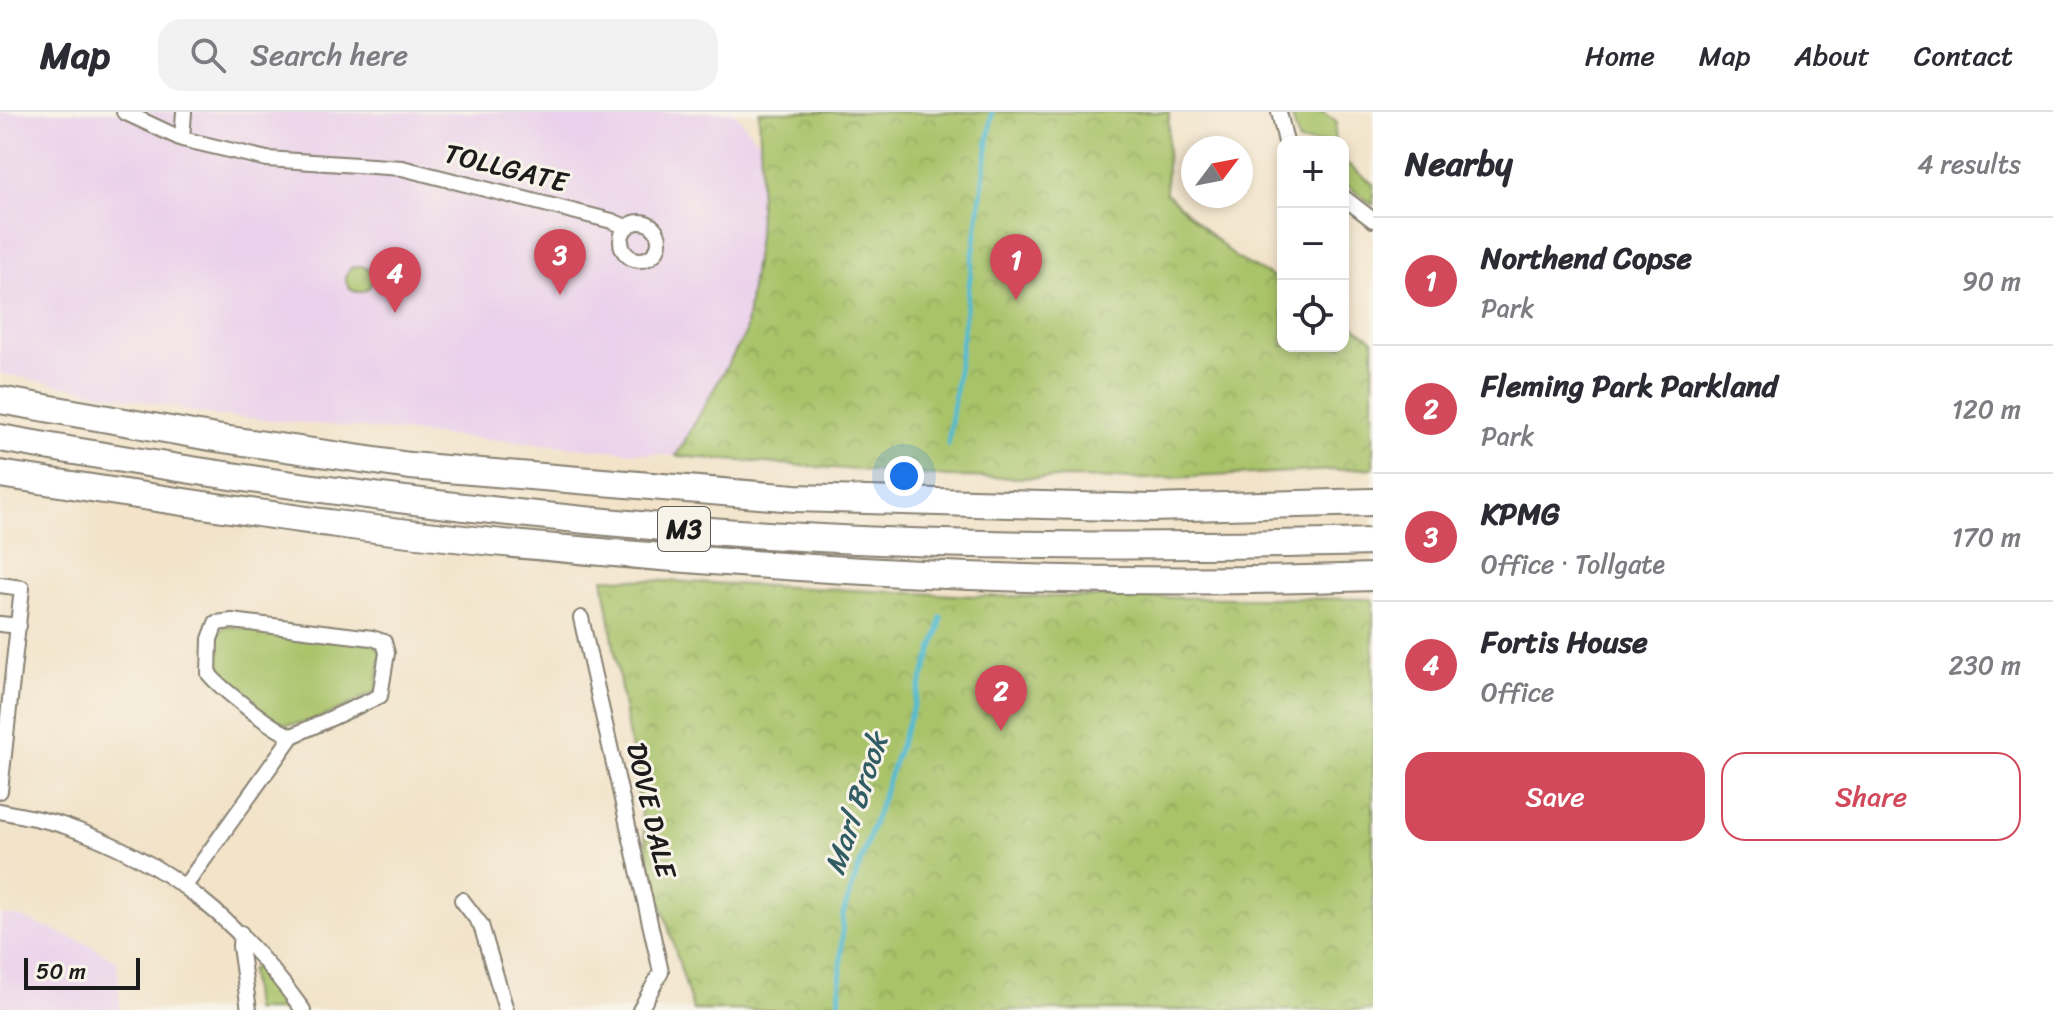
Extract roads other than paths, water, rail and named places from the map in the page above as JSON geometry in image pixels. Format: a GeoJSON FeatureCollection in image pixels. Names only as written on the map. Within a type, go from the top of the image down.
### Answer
{"type":"FeatureCollection","features":[{"type":"Feature","properties":{"kind":"highway","name":"M3"},"geometry":{"type":"LineString","coordinates":[[0,400],[216,438],[410,466],[795,498],[1151,508],[1373,502]]}},
{"type":"Feature","properties":{"kind":"highway","name":"M3"},"geometry":{"type":"LineString","coordinates":[[0,438],[320,490],[675,528],[985,543],[1141,545],[1373,542]]}},
{"type":"Feature","properties":{"kind":"highway","name":"M3"},"geometry":{"type":"LineString","coordinates":[[0,474],[353,527],[818,570],[1185,581],[1373,577]]}},
{"type":"Feature","properties":{"kind":"street","name":"TOLLGATE"},"geometry":{"type":"LineString","coordinates":[[124,112],[182,139],[267,159],[402,168],[602,218],[626,227]]}},
{"type":"Feature","properties":{"kind":"street"},"geometry":{"type":"LineString","coordinates":[[182,139],[184,112]]}},
{"type":"Feature","properties":{"kind":"street"},"geometry":{"type":"LineString","coordinates":[[1279,112],[1285,136]]}},
{"type":"Feature","properties":{"kind":"street"},"geometry":{"type":"LineString","coordinates":[[1349,202],[1373,220]]}},
{"type":"Feature","properties":{"kind":"street"},"geometry":{"type":"LineString","coordinates":[[0,585],[22,588],[0,791]]}},
{"type":"Feature","properties":{"kind":"street","name":"DOVE DALE"},"geometry":{"type":"LineString","coordinates":[[581,618],[661,972],[640,1010]]}},
{"type":"Feature","properties":{"kind":"street"},"geometry":{"type":"LineString","coordinates":[[185,886],[292,736],[380,696],[387,653],[384,642],[372,638],[232,621],[216,623],[210,639],[209,674],[269,723],[292,736]]}},
{"type":"Feature","properties":{"kind":"street"},"geometry":{"type":"LineString","coordinates":[[0,624],[19,626]]}},
{"type":"Feature","properties":{"kind":"street"},"geometry":{"type":"LineString","coordinates":[[0,811],[64,826],[115,846],[185,886],[241,933],[303,1010]]}},
{"type":"Feature","properties":{"kind":"street"},"geometry":{"type":"LineString","coordinates":[[462,900],[481,925],[506,1010]]}},
{"type":"Feature","properties":{"kind":"street"},"geometry":{"type":"LineString","coordinates":[[241,933],[249,1010]]}},
{"type":"Feature","properties":{"kind":"waterway","name":"Marl Brook"},"geometry":{"type":"LineString","coordinates":[[948,445],[992,112]]}},
{"type":"Feature","properties":{"kind":"waterway","name":"Marl Brook"},"geometry":{"type":"LineString","coordinates":[[839,1010],[843,914],[941,617]]}},
{"type":"Feature","properties":{"kind":"place","name":"KPMG"},"geometry":{"type":"Point","coordinates":[560,295]}},
{"type":"Feature","properties":{"kind":"place","name":"Northend Copse"},"geometry":{"type":"Point","coordinates":[1016,300]}},
{"type":"Feature","properties":{"kind":"place","name":"Fortis House"},"geometry":{"type":"Point","coordinates":[395,313]}},
{"type":"Feature","properties":{"kind":"place","name":"Fleming Park Parkland"},"geometry":{"type":"Point","coordinates":[1001,731]}}]}
